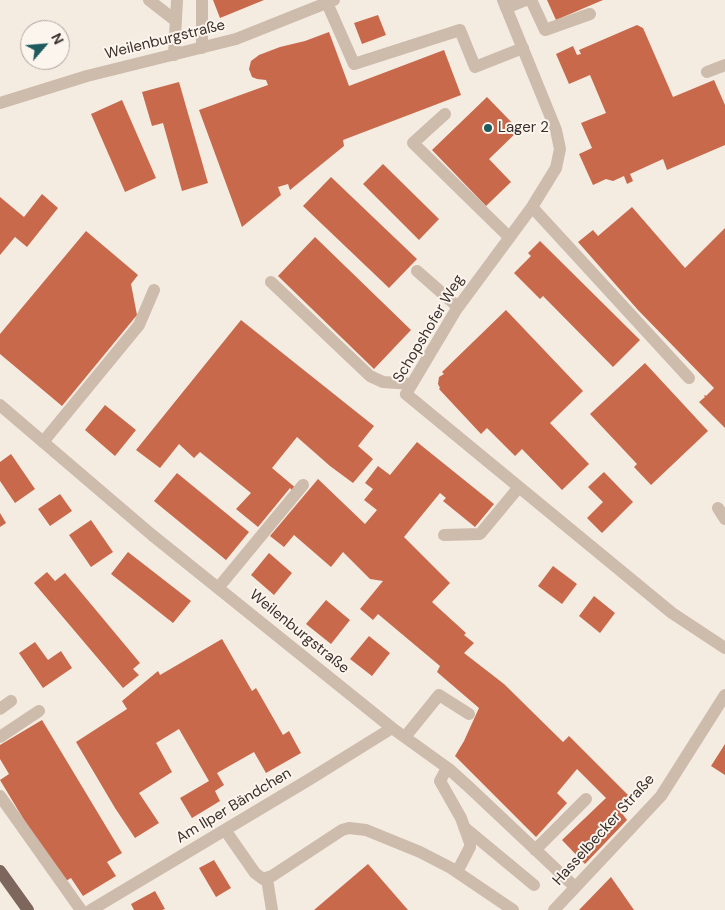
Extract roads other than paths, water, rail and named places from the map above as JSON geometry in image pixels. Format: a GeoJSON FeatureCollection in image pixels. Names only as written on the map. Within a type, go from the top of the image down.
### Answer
{"type":"FeatureCollection","features":[{"type":"Feature","properties":{"kind":"main road"},"geometry":{"type":"LineString","coordinates":[[0,871],[28,910]]}},
{"type":"Feature","properties":{"kind":"street"},"geometry":{"type":"LineString","coordinates":[[149,0],[176,21]]}},
{"type":"Feature","properties":{"kind":"street"},"geometry":{"type":"LineString","coordinates":[[174,55],[176,0]]}},
{"type":"Feature","properties":{"kind":"street"},"geometry":{"type":"LineString","coordinates":[[202,0],[202,48]]}},
{"type":"Feature","properties":{"kind":"street"},"geometry":{"type":"LineString","coordinates":[[505,4],[526,0]]}},
{"type":"Feature","properties":{"kind":"street"},"geometry":{"type":"LineString","coordinates":[[531,0],[545,30],[590,14]]}},
{"type":"Feature","properties":{"kind":"street"},"geometry":{"type":"LineString","coordinates":[[330,1],[354,64],[460,30],[475,67],[523,48]]}},
{"type":"Feature","properties":{"kind":"street","name":"Weilenburgstraße"},"geometry":{"type":"LineString","coordinates":[[0,103],[87,76],[236,39],[330,1]]}},
{"type":"Feature","properties":{"kind":"street","name":"Schopshofer Weg"},"geometry":{"type":"LineString","coordinates":[[505,4],[556,130],[560,149],[556,168],[532,207],[458,307],[406,394],[672,613],[725,648]]}},
{"type":"Feature","properties":{"kind":"street"},"geometry":{"type":"LineString","coordinates":[[707,72],[725,65]]}},
{"type":"Feature","properties":{"kind":"street"},"geometry":{"type":"LineString","coordinates":[[445,114],[413,143],[510,237]]}},
{"type":"Feature","properties":{"kind":"street"},"geometry":{"type":"LineString","coordinates":[[532,207],[689,378]]}},
{"type":"Feature","properties":{"kind":"street"},"geometry":{"type":"LineString","coordinates":[[417,271],[458,307]]}},
{"type":"Feature","properties":{"kind":"street"},"geometry":{"type":"LineString","coordinates":[[272,282],[370,376],[383,382],[412,384]]}},
{"type":"Feature","properties":{"kind":"street"},"geometry":{"type":"LineString","coordinates":[[43,442],[139,325],[154,290]]}},
{"type":"Feature","properties":{"kind":"street","name":"Weilenburgstraße"},"geometry":{"type":"LineString","coordinates":[[0,405],[152,535],[392,728],[447,768],[575,888]]}},
{"type":"Feature","properties":{"kind":"street"},"geometry":{"type":"LineString","coordinates":[[218,588],[303,485]]}},
{"type":"Feature","properties":{"kind":"street"},"geometry":{"type":"LineString","coordinates":[[444,535],[480,534],[519,487]]}},
{"type":"Feature","properties":{"kind":"street"},"geometry":{"type":"LineString","coordinates":[[718,508],[725,519]]}},
{"type":"Feature","properties":{"kind":"street","name":"Hasselbecker Straße"},"geometry":{"type":"LineString","coordinates":[[554,910],[661,796],[725,695]]}},
{"type":"Feature","properties":{"kind":"street"},"geometry":{"type":"LineString","coordinates":[[405,738],[439,696],[468,714]]}},
{"type":"Feature","properties":{"kind":"street"},"geometry":{"type":"LineString","coordinates":[[0,709],[11,701]]}},
{"type":"Feature","properties":{"kind":"street"},"geometry":{"type":"LineString","coordinates":[[0,737],[39,711]]}},
{"type":"Feature","properties":{"kind":"street","name":"Am Ilper Bändchen"},"geometry":{"type":"LineString","coordinates":[[91,910],[392,728]]}},
{"type":"Feature","properties":{"kind":"street"},"geometry":{"type":"LineString","coordinates":[[447,768],[440,781],[456,807],[470,847],[457,872]]}},
{"type":"Feature","properties":{"kind":"street"},"geometry":{"type":"LineString","coordinates":[[0,796],[81,910]]}},
{"type":"Feature","properties":{"kind":"street"},"geometry":{"type":"LineString","coordinates":[[535,850],[586,799]]}},
{"type":"Feature","properties":{"kind":"street"},"geometry":{"type":"LineString","coordinates":[[464,827],[534,885]]}},
{"type":"Feature","properties":{"kind":"street"},"geometry":{"type":"LineString","coordinates":[[225,830],[254,873],[263,879],[337,833],[349,828],[366,830],[420,852],[457,872],[513,910]]}},
{"type":"Feature","properties":{"kind":"street"},"geometry":{"type":"LineString","coordinates":[[267,878],[272,910]]}},
{"type":"Feature","properties":{"kind":"place","name":"Lager 2"},"geometry":{"type":"Point","coordinates":[488,128]}}]}
